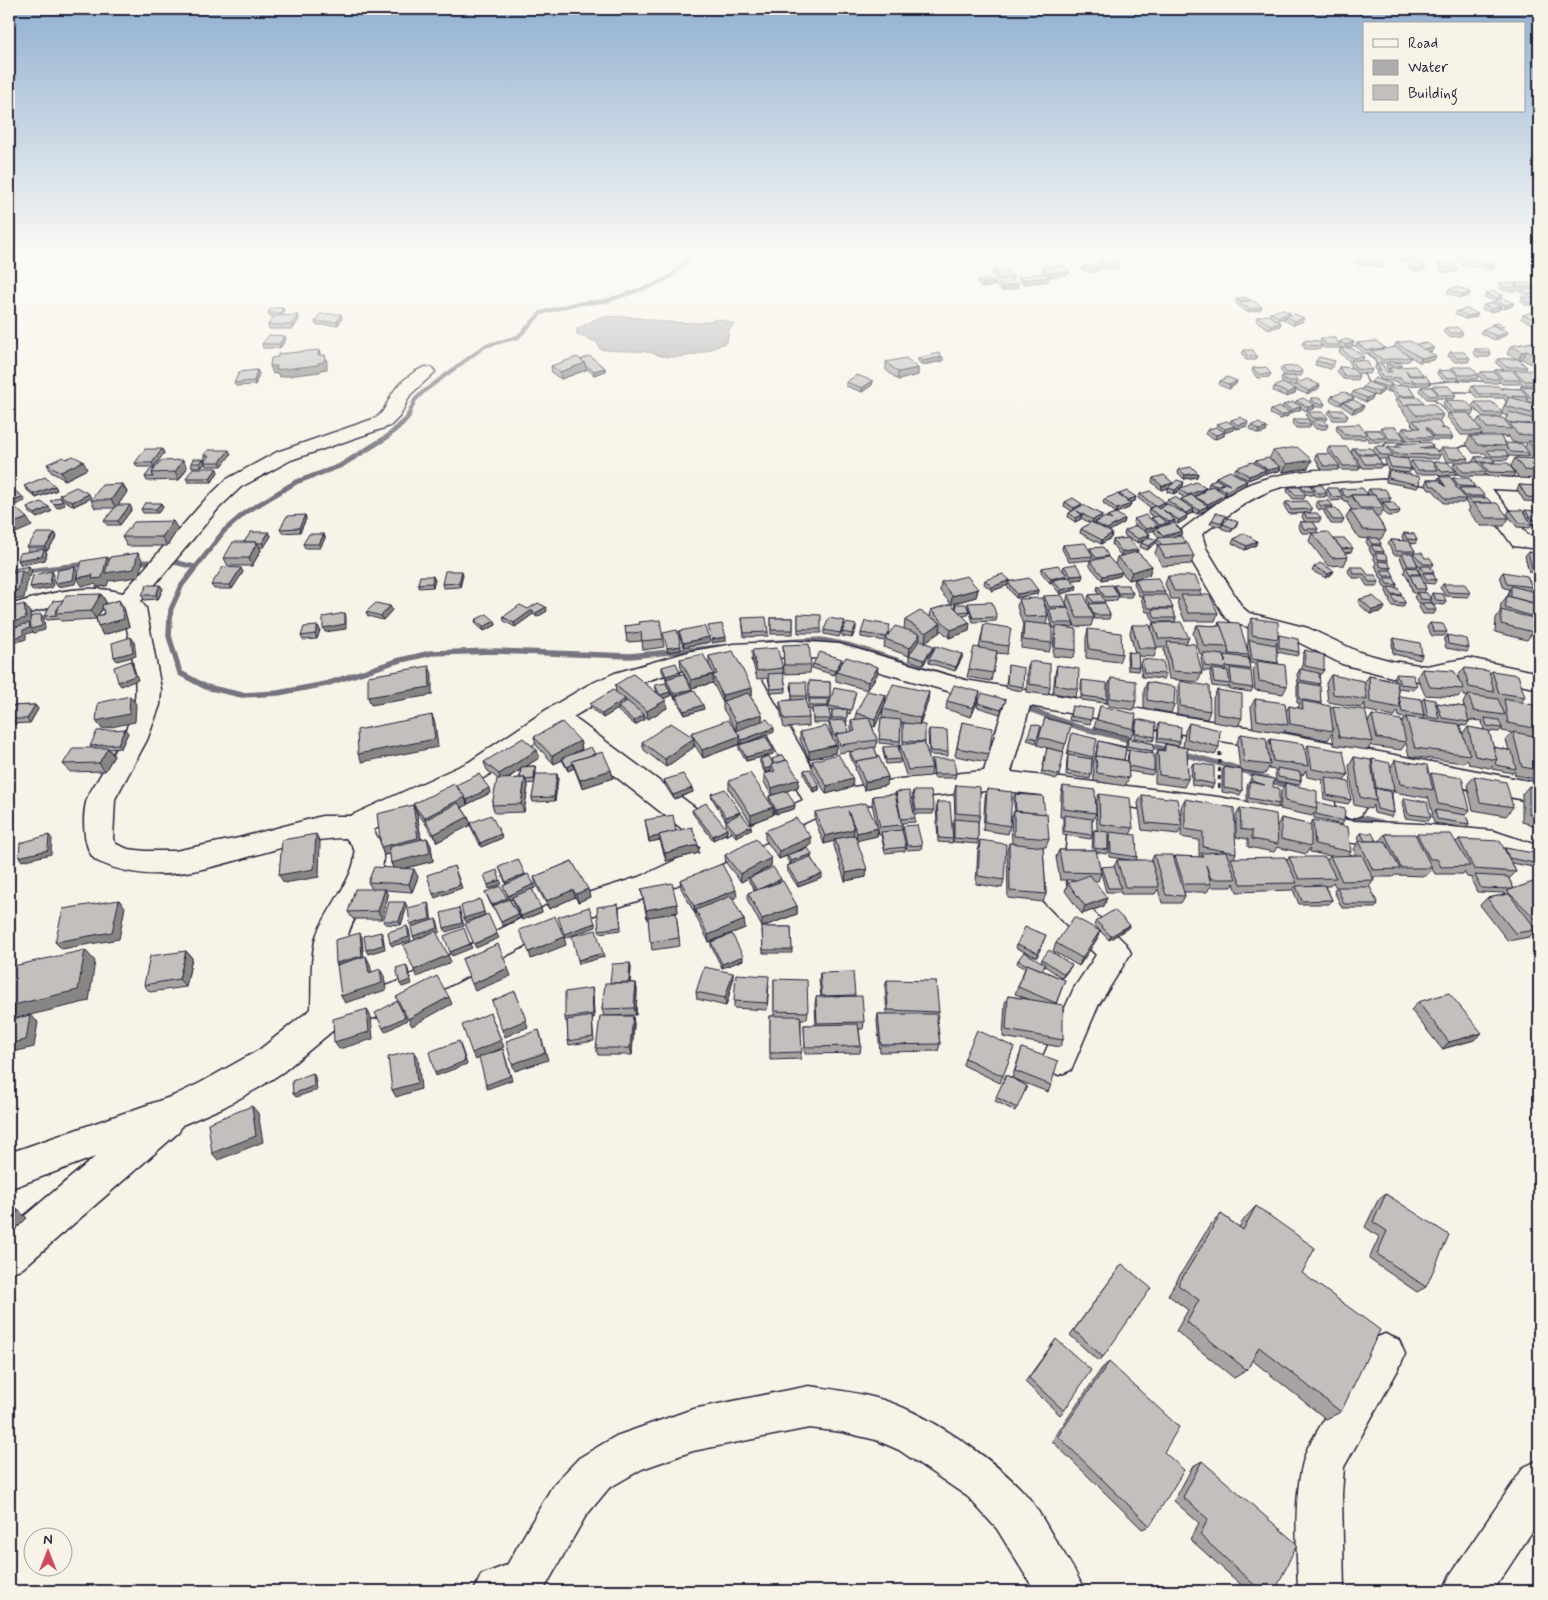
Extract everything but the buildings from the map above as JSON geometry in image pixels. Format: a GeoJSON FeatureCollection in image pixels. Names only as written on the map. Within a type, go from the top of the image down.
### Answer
{"type":"FeatureCollection","features":[{"type":"Feature","properties":{"kind":"street"},"geometry":{"type":"LineString","coordinates":[[1352,351],[1370,364],[1376,382],[1411,391],[1456,386],[1539,389]]}},
{"type":"Feature","properties":{"kind":"street"},"geometry":{"type":"LineString","coordinates":[[128,602],[211,506],[234,483],[284,456],[383,422],[392,416],[402,392],[426,372]]}},
{"type":"Feature","properties":{"kind":"street"},"geometry":{"type":"LineString","coordinates":[[1411,391],[1433,409],[1458,439],[1539,446]]}},
{"type":"Feature","properties":{"kind":"street"},"geometry":{"type":"LineString","coordinates":[[1372,450],[1457,442],[1458,439]]}},
{"type":"Feature","properties":{"kind":"street"},"geometry":{"type":"LineString","coordinates":[[1539,484],[1477,482],[1383,472],[1286,480],[1247,493],[1191,532],[1195,548],[1233,612],[1241,618],[1300,633],[1351,658],[1392,669],[1426,674],[1469,666],[1539,680]]}},
{"type":"Feature","properties":{"kind":"street"},"geometry":{"type":"LineString","coordinates":[[1477,482],[1521,541],[1539,543]]}},
{"type":"Feature","properties":{"kind":"street"},"geometry":{"type":"LineString","coordinates":[[9,612],[60,598],[81,595],[118,598],[128,602],[135,608],[149,689],[147,705],[141,725],[101,799],[99,842],[106,852],[124,860],[145,864],[175,862],[240,849],[304,830],[322,827],[353,827],[478,769],[555,716],[597,691],[624,679],[692,659],[734,652],[795,649],[839,652],[965,688],[1020,696],[1343,754],[1539,793]]}},
{"type":"Feature","properties":{"kind":"street"},"geometry":{"type":"LineString","coordinates":[[734,652],[819,804]]}},
{"type":"Feature","properties":{"kind":"street"},"geometry":{"type":"LineString","coordinates":[[995,780],[1020,696]]}},
{"type":"Feature","properties":{"kind":"street"},"geometry":{"type":"LineString","coordinates":[[555,716],[691,820],[723,851]]}},
{"type":"Feature","properties":{"kind":"street"},"geometry":{"type":"LineString","coordinates":[[1343,754],[1351,808]]}},
{"type":"Feature","properties":{"kind":"street"},"geometry":{"type":"LineString","coordinates":[[9,1171],[179,1110],[248,1076],[271,1061],[327,1016],[402,995],[556,915],[652,885],[819,804],[899,789],[995,780],[1218,808],[1352,832],[1420,834],[1494,842],[1539,857]]}},
{"type":"Feature","properties":{"kind":"street"},"geometry":{"type":"LineString","coordinates":[[1056,787],[1050,854],[1051,890],[1115,953],[1085,998],[1059,1059]]}},
{"type":"Feature","properties":{"kind":"street"},"geometry":{"type":"LineString","coordinates":[[327,1016],[329,948],[332,934],[360,885],[367,868],[369,852],[364,839],[353,827]]}},
{"type":"Feature","properties":{"kind":"street"},"geometry":{"type":"LineString","coordinates":[[9,1254],[179,1110]]}},
{"type":"Feature","properties":{"kind":"street"},"geometry":{"type":"LineString","coordinates":[[1321,1591],[1320,1494],[1323,1462],[1385,1354]]}},
{"type":"Feature","properties":{"kind":"street"},"geometry":{"type":"LineString","coordinates":[[497,1591],[522,1582],[569,1501],[594,1472],[631,1451],[693,1430],[809,1407],[842,1411],[878,1419],[914,1435],[983,1482],[1013,1513],[1061,1591]]}},
{"type":"Feature","properties":{"kind":"street"},"geometry":{"type":"LineString","coordinates":[[1466,1591],[1539,1482]]}},
{"type":"Feature","properties":{"kind":"path"},"geometry":{"type":"LineString","coordinates":[[1220,759],[1220,768]]}},
{"type":"Feature","properties":{"kind":"water"},"geometry":{"type":"Polygon","coordinates":[[[577,329],[730,329],[727,342],[704,352],[679,357],[662,356],[649,352],[600,349],[597,342],[577,335],[577,329]]]}},
{"type":"Feature","properties":{"kind":"waterway"},"geometry":{"type":"LineString","coordinates":[[408,416],[415,400],[423,392],[485,346],[518,337],[526,329]]}},
{"type":"Feature","properties":{"kind":"waterway"},"geometry":{"type":"LineString","coordinates":[[170,618],[171,609],[182,585],[224,531],[246,512],[296,482],[340,466],[387,437],[407,419],[409,414]]}},
{"type":"Feature","properties":{"kind":"waterway"},"geometry":{"type":"LineString","coordinates":[[134,562],[174,562],[195,567]]}},
{"type":"Feature","properties":{"kind":"waterway"},"geometry":{"type":"LineString","coordinates":[[9,573],[87,564]]}},
{"type":"Feature","properties":{"kind":"waterway"},"geometry":{"type":"LineString","coordinates":[[170,617],[169,636],[180,673],[206,687],[242,695],[278,693],[326,684],[397,661],[431,653],[493,651],[630,656],[719,647]]}},
{"type":"Feature","properties":{"kind":"waterway"},"geometry":{"type":"LineString","coordinates":[[766,643],[821,640],[847,645],[970,683]]}},
{"type":"Feature","properties":{"kind":"waterway"},"geometry":{"type":"LineString","coordinates":[[1026,708],[1078,727],[1134,741]]}},
{"type":"Feature","properties":{"kind":"waterway"},"geometry":{"type":"LineString","coordinates":[[1146,744],[1171,751]]}},
{"type":"Feature","properties":{"kind":"waterway"},"geometry":{"type":"LineString","coordinates":[[1180,753],[1233,767],[1292,788]]}},
{"type":"Feature","properties":{"kind":"waterway"},"geometry":{"type":"LineString","coordinates":[[1349,815],[1383,823]]}}]}
